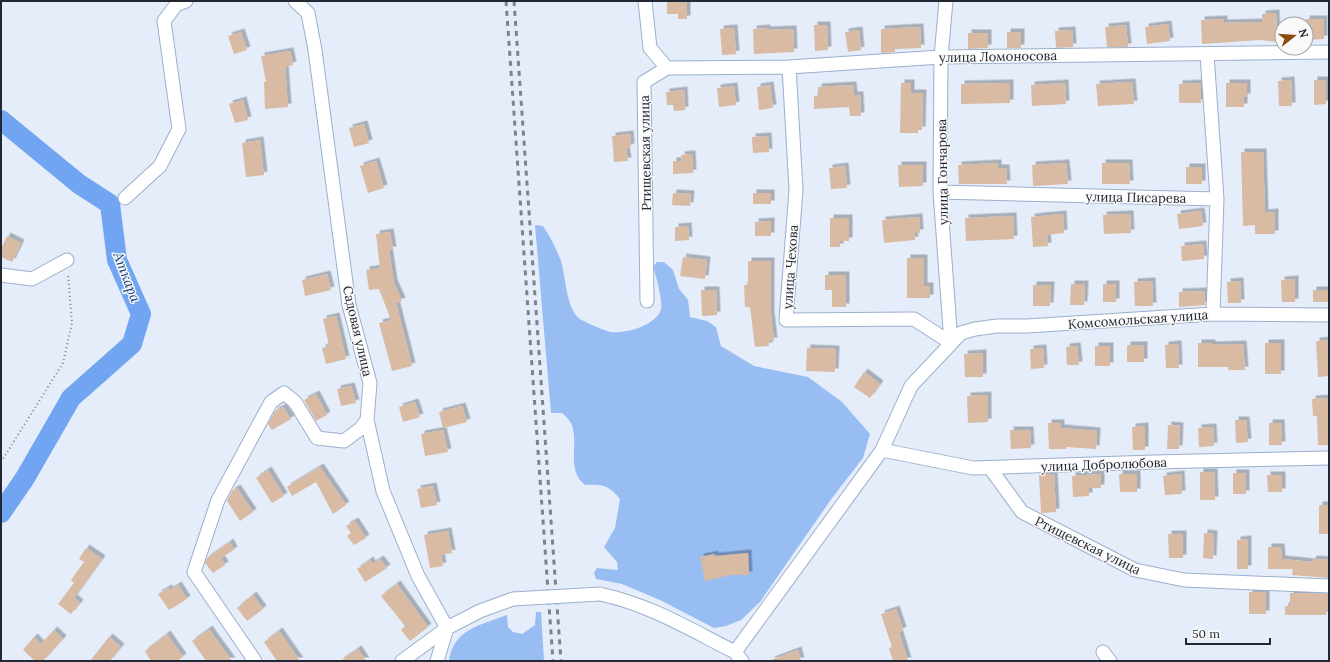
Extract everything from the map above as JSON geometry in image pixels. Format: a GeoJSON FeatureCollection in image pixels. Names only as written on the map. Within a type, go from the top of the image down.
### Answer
{"type":"FeatureCollection","features":[{"type":"Feature","properties":{"kind":"street"},"geometry":{"type":"LineString","coordinates":[[125,198],[160,166],[179,129],[164,21],[176,5],[186,1]]}},
{"type":"Feature","properties":{"kind":"street","name":"Садовая улица"},"geometry":{"type":"LineString","coordinates":[[295,1],[308,13],[316,50],[349,305],[370,383],[367,420],[383,491],[418,576],[447,628]]}},
{"type":"Feature","properties":{"kind":"street"},"geometry":{"type":"LineString","coordinates":[[645,1],[650,48],[667,68]]}},
{"type":"Feature","properties":{"kind":"street","name":"улица Гончарова"},"geometry":{"type":"LineString","coordinates":[[946,1],[941,56],[940,192],[951,343]]}},
{"type":"Feature","properties":{"kind":"street","name":"улица Ломоносова"},"geometry":{"type":"LineString","coordinates":[[667,68],[789,67],[941,56],[1329,52]]}},
{"type":"Feature","properties":{"kind":"street"},"geometry":{"type":"LineString","coordinates":[[1207,54],[1216,199],[1213,314]]}},
{"type":"Feature","properties":{"kind":"street","name":"улица Чехова"},"geometry":{"type":"LineString","coordinates":[[789,67],[796,190],[786,320],[914,319],[951,343]]}},
{"type":"Feature","properties":{"kind":"street","name":"Ртищевская улица"},"geometry":{"type":"LineString","coordinates":[[647,301],[644,82],[667,68]]}},
{"type":"Feature","properties":{"kind":"street","name":"улица Писарева"},"geometry":{"type":"LineString","coordinates":[[940,192],[1216,199]]}},
{"type":"Feature","properties":{"kind":"street"},"geometry":{"type":"LineString","coordinates":[[1,275],[32,279],[67,260]]}},
{"type":"Feature","properties":{"kind":"street","name":"Комсомольская улица"},"geometry":{"type":"LineString","coordinates":[[738,657],[882,450],[912,386],[961,333],[975,329],[997,326],[1027,326],[1213,314],[1329,314]]}},
{"type":"Feature","properties":{"kind":"street"},"geometry":{"type":"LineString","coordinates":[[256,661],[194,572],[218,500],[271,402],[284,393],[295,402],[318,438],[344,442],[360,429],[367,420]]}},
{"type":"Feature","properties":{"kind":"street","name":"улица Добролюбова"},"geometry":{"type":"LineString","coordinates":[[882,450],[973,468],[1329,458]]}},
{"type":"Feature","properties":{"kind":"street","name":"Ртищевская улица"},"geometry":{"type":"LineString","coordinates":[[990,468],[1022,512],[1135,570],[1184,580],[1329,586]]}},
{"type":"Feature","properties":{"kind":"street"},"geometry":{"type":"LineString","coordinates":[[402,661],[447,628],[480,611],[513,600],[600,594],[624,599],[655,610],[738,657]]}},
{"type":"Feature","properties":{"kind":"street"},"geometry":{"type":"LineString","coordinates":[[437,661],[447,628]]}},
{"type":"Feature","properties":{"kind":"path"},"geometry":{"type":"LineString","coordinates":[[1,462],[63,363],[72,323],[67,260]]}},
{"type":"Feature","properties":{"kind":"shaded area"},"geometry":{"type":"Polygon","coordinates":[[[535,225],[543,226],[555,247],[563,268],[569,300],[575,314],[580,319],[611,332],[625,332],[654,320],[661,309],[661,301],[653,267],[657,262],[664,262],[673,270],[679,289],[688,300],[690,317],[707,321],[716,327],[721,346],[754,366],[808,377],[842,402],[870,434],[863,458],[832,498],[760,602],[741,620],[726,626],[714,628],[660,600],[622,584],[596,579],[594,573],[597,568],[618,570],[617,562],[604,547],[615,528],[620,499],[605,486],[585,485],[579,479],[574,463],[574,438],[571,423],[562,413],[551,413],[535,225]]]}},
{"type":"Feature","properties":{"kind":"shaded area"},"geometry":{"type":"Polygon","coordinates":[[[536,612],[541,612],[544,661],[449,661],[456,642],[462,635],[470,630],[507,615],[508,627],[513,632],[522,634],[535,625],[536,612]]]}},
{"type":"Feature","properties":{"kind":"building"},"geometry":{"type":"Polygon","coordinates":[[[667,1],[687,1],[687,19],[678,19],[678,14],[667,14],[667,1]]]}},
{"type":"Feature","properties":{"kind":"building"},"geometry":{"type":"Polygon","coordinates":[[[1276,13],[1276,16],[1274,16],[1274,42],[1260,40],[1202,44],[1201,20],[1224,19],[1224,23],[1262,22],[1262,14],[1276,13]]]}},
{"type":"Feature","properties":{"kind":"building"},"geometry":{"type":"Polygon","coordinates":[[[1314,19],[1324,19],[1324,39],[1314,40],[1314,19]]]}},
{"type":"Feature","properties":{"kind":"building"},"geometry":{"type":"Polygon","coordinates":[[[1168,24],[1170,41],[1147,44],[1145,27],[1168,24]]]}},
{"type":"Feature","properties":{"kind":"building"},"geometry":{"type":"Polygon","coordinates":[[[814,25],[827,25],[828,50],[815,51],[814,25]]]}},
{"type":"Feature","properties":{"kind":"building"},"geometry":{"type":"Polygon","coordinates":[[[1126,25],[1128,47],[1107,47],[1105,27],[1126,25]]]}},
{"type":"Feature","properties":{"kind":"building"},"geometry":{"type":"Polygon","coordinates":[[[920,27],[921,48],[895,49],[895,52],[881,53],[881,29],[920,27]]]}},
{"type":"Feature","properties":{"kind":"building"},"geometry":{"type":"Polygon","coordinates":[[[734,28],[736,54],[722,55],[720,29],[734,28]]]}},
{"type":"Feature","properties":{"kind":"building"},"geometry":{"type":"Polygon","coordinates":[[[767,28],[767,30],[793,29],[794,52],[754,54],[753,29],[767,28]]]}},
{"type":"Feature","properties":{"kind":"building"},"geometry":{"type":"Polygon","coordinates":[[[859,30],[861,50],[848,52],[845,32],[859,30]]]}},
{"type":"Feature","properties":{"kind":"building"},"geometry":{"type":"Polygon","coordinates":[[[1072,30],[1073,47],[1056,48],[1055,31],[1072,30]]]}},
{"type":"Feature","properties":{"kind":"building"},"geometry":{"type":"Polygon","coordinates":[[[241,32],[247,50],[234,54],[228,36],[241,32]]]}},
{"type":"Feature","properties":{"kind":"building"},"geometry":{"type":"Polygon","coordinates":[[[1007,32],[1021,32],[1021,48],[1007,48],[1007,32]]]}},
{"type":"Feature","properties":{"kind":"building"},"geometry":{"type":"Polygon","coordinates":[[[968,33],[988,33],[988,48],[968,49],[968,33]]]}},
{"type":"Feature","properties":{"kind":"building"},"geometry":{"type":"Polygon","coordinates":[[[290,51],[293,65],[285,67],[288,107],[265,109],[264,82],[266,82],[261,56],[290,51]]]}},
{"type":"Feature","properties":{"kind":"building"},"geometry":{"type":"Polygon","coordinates":[[[1291,80],[1292,106],[1279,106],[1278,81],[1291,80]]]}},
{"type":"Feature","properties":{"kind":"building"},"geometry":{"type":"Polygon","coordinates":[[[1314,80],[1325,80],[1326,104],[1314,105],[1314,80]]]}},
{"type":"Feature","properties":{"kind":"building"},"geometry":{"type":"Polygon","coordinates":[[[1132,82],[1134,104],[1098,106],[1096,84],[1132,82]]]}},
{"type":"Feature","properties":{"kind":"building"},"geometry":{"type":"Polygon","coordinates":[[[901,83],[911,83],[911,93],[923,93],[922,130],[918,130],[918,133],[900,133],[901,83]]]}},
{"type":"Feature","properties":{"kind":"building"},"geometry":{"type":"Polygon","coordinates":[[[1010,83],[1010,103],[961,104],[961,84],[1010,83]]]}},
{"type":"Feature","properties":{"kind":"building"},"geometry":{"type":"Polygon","coordinates":[[[1065,83],[1066,104],[1032,106],[1031,85],[1065,83]]]}},
{"type":"Feature","properties":{"kind":"building"},"geometry":{"type":"Polygon","coordinates":[[[1201,83],[1201,103],[1179,103],[1179,84],[1201,83]]]}},
{"type":"Feature","properties":{"kind":"building"},"geometry":{"type":"Polygon","coordinates":[[[1226,83],[1247,83],[1247,97],[1244,97],[1244,107],[1226,107],[1226,83]]]}},
{"type":"Feature","properties":{"kind":"building"},"geometry":{"type":"Polygon","coordinates":[[[770,85],[773,108],[759,110],[757,87],[770,85]]]}},
{"type":"Feature","properties":{"kind":"building"},"geometry":{"type":"Polygon","coordinates":[[[853,85],[854,95],[860,95],[861,116],[850,116],[849,107],[814,109],[814,96],[818,96],[818,87],[853,85]]]}},
{"type":"Feature","properties":{"kind":"building"},"geometry":{"type":"Polygon","coordinates":[[[734,86],[736,105],[719,107],[717,88],[734,86]]]}},
{"type":"Feature","properties":{"kind":"building"},"geometry":{"type":"Polygon","coordinates":[[[684,90],[685,110],[674,111],[673,105],[667,105],[666,92],[684,90]]]}},
{"type":"Feature","properties":{"kind":"building"},"geometry":{"type":"Polygon","coordinates":[[[243,100],[248,120],[235,123],[229,104],[243,100]]]}},
{"type":"Feature","properties":{"kind":"building"},"geometry":{"type":"Polygon","coordinates":[[[364,124],[369,143],[354,147],[349,128],[364,124]]]}},
{"type":"Feature","properties":{"kind":"building"},"geometry":{"type":"Polygon","coordinates":[[[630,134],[631,147],[626,148],[628,161],[614,162],[612,136],[630,134]]]}},
{"type":"Feature","properties":{"kind":"building"},"geometry":{"type":"Polygon","coordinates":[[[768,136],[769,152],[753,153],[752,137],[768,136]]]}},
{"type":"Feature","properties":{"kind":"building"},"geometry":{"type":"Polygon","coordinates":[[[260,140],[264,175],[246,177],[242,143],[260,140]]]}},
{"type":"Feature","properties":{"kind":"building"},"geometry":{"type":"Polygon","coordinates":[[[1241,152],[1263,152],[1265,213],[1275,212],[1275,234],[1255,234],[1255,225],[1243,226],[1241,152]]]}},
{"type":"Feature","properties":{"kind":"building"},"geometry":{"type":"Polygon","coordinates":[[[692,154],[693,173],[673,174],[673,161],[682,161],[681,155],[692,154]]]}},
{"type":"Feature","properties":{"kind":"building"},"geometry":{"type":"Polygon","coordinates":[[[376,161],[384,188],[368,193],[360,166],[376,161]]]}},
{"type":"Feature","properties":{"kind":"building"},"geometry":{"type":"Polygon","coordinates":[[[998,163],[998,168],[1006,168],[1007,184],[959,184],[958,165],[998,163]]]}},
{"type":"Feature","properties":{"kind":"building"},"geometry":{"type":"Polygon","coordinates":[[[1066,163],[1068,184],[1033,186],[1032,165],[1066,163]]]}},
{"type":"Feature","properties":{"kind":"building"},"geometry":{"type":"Polygon","coordinates":[[[1102,163],[1129,163],[1130,184],[1102,184],[1102,163]]]}},
{"type":"Feature","properties":{"kind":"building"},"geometry":{"type":"Polygon","coordinates":[[[898,165],[923,165],[923,186],[899,187],[898,165]]]}},
{"type":"Feature","properties":{"kind":"building"},"geometry":{"type":"Polygon","coordinates":[[[845,166],[847,188],[831,189],[829,168],[845,166]]]}},
{"type":"Feature","properties":{"kind":"building"},"geometry":{"type":"Polygon","coordinates":[[[1186,167],[1202,167],[1202,184],[1186,184],[1186,167]]]}},
{"type":"Feature","properties":{"kind":"building"},"geometry":{"type":"Polygon","coordinates":[[[673,193],[691,194],[690,206],[672,205],[673,193]]]}},
{"type":"Feature","properties":{"kind":"building"},"geometry":{"type":"Polygon","coordinates":[[[753,193],[771,193],[771,204],[753,204],[753,193]]]}},
{"type":"Feature","properties":{"kind":"building"},"geometry":{"type":"Polygon","coordinates":[[[1201,211],[1203,226],[1179,229],[1177,214],[1201,211]]]}},
{"type":"Feature","properties":{"kind":"building"},"geometry":{"type":"Polygon","coordinates":[[[1063,214],[1064,233],[1047,235],[1048,246],[1033,247],[1031,217],[1063,214]]]}},
{"type":"Feature","properties":{"kind":"building"},"geometry":{"type":"Polygon","coordinates":[[[1130,214],[1131,233],[1104,234],[1103,215],[1130,214]]]}},
{"type":"Feature","properties":{"kind":"building"},"geometry":{"type":"Polygon","coordinates":[[[1013,216],[1014,239],[966,241],[965,218],[1013,216]]]}},
{"type":"Feature","properties":{"kind":"building"},"geometry":{"type":"Polygon","coordinates":[[[919,217],[920,233],[914,233],[915,240],[884,243],[882,220],[919,217]]]}},
{"type":"Feature","properties":{"kind":"building"},"geometry":{"type":"Polygon","coordinates":[[[830,218],[849,218],[849,241],[840,241],[840,247],[830,247],[830,218]]]}},
{"type":"Feature","properties":{"kind":"building"},"geometry":{"type":"Polygon","coordinates":[[[771,221],[771,236],[755,236],[755,222],[771,221]]]}},
{"type":"Feature","properties":{"kind":"building"},"geometry":{"type":"Polygon","coordinates":[[[688,226],[689,240],[675,241],[675,227],[688,226]]]}},
{"type":"Feature","properties":{"kind":"building"},"geometry":{"type":"Polygon","coordinates":[[[390,232],[393,250],[389,250],[394,283],[402,301],[396,303],[412,366],[392,371],[379,323],[391,320],[379,289],[369,290],[366,270],[380,268],[376,234],[390,232]]]}},
{"type":"Feature","properties":{"kind":"building"},"geometry":{"type":"Polygon","coordinates":[[[7,236],[21,243],[12,262],[1,257],[1,249],[7,236]]]}},
{"type":"Feature","properties":{"kind":"building"},"geometry":{"type":"Polygon","coordinates":[[[1203,244],[1204,259],[1182,261],[1181,246],[1203,244]]]}},
{"type":"Feature","properties":{"kind":"building"},"geometry":{"type":"Polygon","coordinates":[[[683,257],[707,260],[705,279],[680,276],[683,257]]]}},
{"type":"Feature","properties":{"kind":"building"},"geometry":{"type":"Polygon","coordinates":[[[907,258],[924,258],[924,286],[930,286],[930,298],[907,298],[907,258]]]}},
{"type":"Feature","properties":{"kind":"building"},"geometry":{"type":"Polygon","coordinates":[[[748,261],[771,261],[771,315],[774,341],[768,341],[769,346],[755,347],[750,307],[745,307],[744,285],[748,285],[748,261]]]}},
{"type":"Feature","properties":{"kind":"building"},"geometry":{"type":"Polygon","coordinates":[[[327,274],[331,290],[305,296],[302,280],[327,274]]]}},
{"type":"Feature","properties":{"kind":"building"},"geometry":{"type":"Polygon","coordinates":[[[825,275],[846,275],[846,307],[832,307],[832,290],[825,290],[825,275]]]}},
{"type":"Feature","properties":{"kind":"building"},"geometry":{"type":"Polygon","coordinates":[[[1295,279],[1295,302],[1282,302],[1281,280],[1295,279]]]}},
{"type":"Feature","properties":{"kind":"building"},"geometry":{"type":"Polygon","coordinates":[[[1152,281],[1153,306],[1135,306],[1134,282],[1152,281]]]}},
{"type":"Feature","properties":{"kind":"building"},"geometry":{"type":"Polygon","coordinates":[[[1240,281],[1241,303],[1228,303],[1227,282],[1240,281]]]}},
{"type":"Feature","properties":{"kind":"building"},"geometry":{"type":"Polygon","coordinates":[[[1071,284],[1085,284],[1084,305],[1070,305],[1071,284]]]}},
{"type":"Feature","properties":{"kind":"building"},"geometry":{"type":"Polygon","coordinates":[[[1103,284],[1116,284],[1116,302],[1103,302],[1103,284]]]}},
{"type":"Feature","properties":{"kind":"building"},"geometry":{"type":"Polygon","coordinates":[[[1033,285],[1051,285],[1050,306],[1033,306],[1033,285]]]}},
{"type":"Feature","properties":{"kind":"building"},"geometry":{"type":"Polygon","coordinates":[[[701,290],[716,290],[717,315],[702,316],[701,290]]]}},
{"type":"Feature","properties":{"kind":"building"},"geometry":{"type":"Polygon","coordinates":[[[1313,290],[1329,290],[1329,302],[1313,302],[1313,290]]]}},
{"type":"Feature","properties":{"kind":"building"},"geometry":{"type":"Polygon","coordinates":[[[1204,291],[1205,305],[1179,307],[1179,292],[1204,291]]]}},
{"type":"Feature","properties":{"kind":"building"},"geometry":{"type":"Polygon","coordinates":[[[336,316],[346,359],[326,364],[322,348],[329,346],[323,319],[336,316]]]}},
{"type":"Feature","properties":{"kind":"building"},"geometry":{"type":"Polygon","coordinates":[[[1329,340],[1329,376],[1318,377],[1316,341],[1329,340]]]}},
{"type":"Feature","properties":{"kind":"building"},"geometry":{"type":"Polygon","coordinates":[[[1198,343],[1212,343],[1212,345],[1243,344],[1245,370],[1228,370],[1228,367],[1198,367],[1198,343]]]}},
{"type":"Feature","properties":{"kind":"building"},"geometry":{"type":"Polygon","coordinates":[[[1265,343],[1281,343],[1281,374],[1265,374],[1265,343]]]}},
{"type":"Feature","properties":{"kind":"building"},"geometry":{"type":"Polygon","coordinates":[[[1178,344],[1179,368],[1166,368],[1165,345],[1178,344]]]}},
{"type":"Feature","properties":{"kind":"building"},"geometry":{"type":"Polygon","coordinates":[[[1127,345],[1144,345],[1144,362],[1127,362],[1127,345]]]}},
{"type":"Feature","properties":{"kind":"building"},"geometry":{"type":"Polygon","coordinates":[[[1077,346],[1079,365],[1067,365],[1066,347],[1077,346]]]}},
{"type":"Feature","properties":{"kind":"building"},"geometry":{"type":"Polygon","coordinates":[[[1095,346],[1110,346],[1110,366],[1095,366],[1095,346]]]}},
{"type":"Feature","properties":{"kind":"building"},"geometry":{"type":"Polygon","coordinates":[[[807,348],[836,349],[835,372],[806,371],[807,348]]]}},
{"type":"Feature","properties":{"kind":"building"},"geometry":{"type":"Polygon","coordinates":[[[1043,348],[1044,368],[1031,369],[1030,349],[1043,348]]]}},
{"type":"Feature","properties":{"kind":"building"},"geometry":{"type":"Polygon","coordinates":[[[983,353],[983,377],[965,377],[964,354],[983,353]]]}},
{"type":"Feature","properties":{"kind":"building"},"geometry":{"type":"Polygon","coordinates":[[[864,372],[880,384],[870,398],[854,387],[864,372]]]}},
{"type":"Feature","properties":{"kind":"building"},"geometry":{"type":"Polygon","coordinates":[[[351,386],[356,403],[341,406],[337,389],[351,386]]]}},
{"type":"Feature","properties":{"kind":"building"},"geometry":{"type":"Polygon","coordinates":[[[316,394],[327,415],[316,421],[304,400],[316,394]]]}},
{"type":"Feature","properties":{"kind":"building"},"geometry":{"type":"Polygon","coordinates":[[[988,395],[988,422],[968,423],[967,396],[988,395]]]}},
{"type":"Feature","properties":{"kind":"building"},"geometry":{"type":"Polygon","coordinates":[[[1329,398],[1329,445],[1318,445],[1317,416],[1313,416],[1312,399],[1329,398]]]}},
{"type":"Feature","properties":{"kind":"building"},"geometry":{"type":"Polygon","coordinates":[[[415,402],[420,417],[403,422],[399,407],[415,402]]]}},
{"type":"Feature","properties":{"kind":"building"},"geometry":{"type":"Polygon","coordinates":[[[462,406],[467,422],[443,428],[439,412],[462,406]]]}},
{"type":"Feature","properties":{"kind":"building"},"geometry":{"type":"Polygon","coordinates":[[[283,407],[291,419],[272,430],[268,424],[275,411],[283,407]]]}},
{"type":"Feature","properties":{"kind":"building"},"geometry":{"type":"Polygon","coordinates":[[[1235,420],[1246,420],[1248,442],[1236,443],[1235,420]]]}},
{"type":"Feature","properties":{"kind":"building"},"geometry":{"type":"Polygon","coordinates":[[[1048,423],[1061,423],[1061,428],[1097,431],[1096,449],[1066,447],[1066,449],[1049,449],[1048,423]]]}},
{"type":"Feature","properties":{"kind":"building"},"geometry":{"type":"Polygon","coordinates":[[[1269,423],[1281,423],[1282,445],[1269,445],[1269,423]]]}},
{"type":"Feature","properties":{"kind":"building"},"geometry":{"type":"Polygon","coordinates":[[[1168,425],[1180,426],[1179,449],[1167,449],[1168,425]]]}},
{"type":"Feature","properties":{"kind":"building"},"geometry":{"type":"Polygon","coordinates":[[[1145,426],[1145,450],[1133,450],[1132,427],[1145,426]]]}},
{"type":"Feature","properties":{"kind":"building"},"geometry":{"type":"Polygon","coordinates":[[[1213,427],[1214,446],[1199,447],[1198,428],[1213,427]]]}},
{"type":"Feature","properties":{"kind":"building"},"geometry":{"type":"Polygon","coordinates":[[[443,430],[448,452],[425,456],[421,434],[443,430]]]}},
{"type":"Feature","properties":{"kind":"building"},"geometry":{"type":"Polygon","coordinates":[[[1010,430],[1030,430],[1031,448],[1011,449],[1010,430]]]}},
{"type":"Feature","properties":{"kind":"building"},"geometry":{"type":"Polygon","coordinates":[[[320,467],[346,505],[333,514],[316,482],[292,496],[287,487],[320,467]]]}},
{"type":"Feature","properties":{"kind":"building"},"geometry":{"type":"Polygon","coordinates":[[[268,470],[284,496],[272,503],[256,478],[268,470]]]}},
{"type":"Feature","properties":{"kind":"building"},"geometry":{"type":"Polygon","coordinates":[[[1200,472],[1214,472],[1215,500],[1200,500],[1200,472]]]}},
{"type":"Feature","properties":{"kind":"building"},"geometry":{"type":"Polygon","coordinates":[[[1233,473],[1246,473],[1246,494],[1233,494],[1233,473]]]}},
{"type":"Feature","properties":{"kind":"building"},"geometry":{"type":"Polygon","coordinates":[[[1054,474],[1056,512],[1041,513],[1039,475],[1054,474]]]}},
{"type":"Feature","properties":{"kind":"building"},"geometry":{"type":"Polygon","coordinates":[[[1101,474],[1101,488],[1089,488],[1089,496],[1073,497],[1072,476],[1101,474]]]}},
{"type":"Feature","properties":{"kind":"building"},"geometry":{"type":"Polygon","coordinates":[[[1119,474],[1137,474],[1137,492],[1120,492],[1119,474]]]}},
{"type":"Feature","properties":{"kind":"building"},"geometry":{"type":"Polygon","coordinates":[[[1181,474],[1182,494],[1165,495],[1163,476],[1181,474]]]}},
{"type":"Feature","properties":{"kind":"building"},"geometry":{"type":"Polygon","coordinates":[[[1267,475],[1282,475],[1282,492],[1268,492],[1267,475]]]}},
{"type":"Feature","properties":{"kind":"building"},"geometry":{"type":"Polygon","coordinates":[[[433,486],[437,505],[421,508],[417,489],[433,486]]]}},
{"type":"Feature","properties":{"kind":"building"},"geometry":{"type":"Polygon","coordinates":[[[237,488],[253,512],[240,521],[227,501],[232,491],[237,488]]]}},
{"type":"Feature","properties":{"kind":"building"},"geometry":{"type":"Polygon","coordinates":[[[1319,505],[1329,505],[1329,534],[1319,534],[1319,505]]]}},
{"type":"Feature","properties":{"kind":"building"},"geometry":{"type":"Polygon","coordinates":[[[355,521],[366,538],[354,545],[347,536],[351,533],[346,526],[355,521]]]}},
{"type":"Feature","properties":{"kind":"building"},"geometry":{"type":"Polygon","coordinates":[[[448,531],[452,553],[441,555],[443,566],[430,568],[424,535],[448,531]]]}},
{"type":"Feature","properties":{"kind":"building"},"geometry":{"type":"Polygon","coordinates":[[[1204,533],[1214,534],[1213,559],[1203,558],[1204,533]]]}},
{"type":"Feature","properties":{"kind":"building"},"geometry":{"type":"Polygon","coordinates":[[[1168,534],[1183,534],[1183,558],[1169,558],[1168,534]]]}},
{"type":"Feature","properties":{"kind":"building"},"geometry":{"type":"Polygon","coordinates":[[[1248,539],[1248,569],[1237,569],[1237,540],[1248,539]]]}},
{"type":"Feature","properties":{"kind":"building"},"geometry":{"type":"Polygon","coordinates":[[[230,542],[234,550],[221,558],[225,565],[213,573],[205,563],[207,558],[230,542]]]}},
{"type":"Feature","properties":{"kind":"building"},"geometry":{"type":"Polygon","coordinates":[[[1268,547],[1281,547],[1282,559],[1312,562],[1313,559],[1329,560],[1329,578],[1292,575],[1293,569],[1268,569],[1268,547]]]}},
{"type":"Feature","properties":{"kind":"building"},"geometry":{"type":"Polygon","coordinates":[[[86,548],[102,559],[74,598],[80,603],[71,614],[58,604],[74,583],[71,580],[84,562],[79,559],[86,548]]]}},
{"type":"Feature","properties":{"kind":"building"},"geometry":{"type":"Polygon","coordinates":[[[748,553],[749,575],[731,575],[705,581],[700,557],[715,554],[715,556],[748,553]]]}},
{"type":"Feature","properties":{"kind":"building"},"geometry":{"type":"Polygon","coordinates":[[[380,559],[387,568],[365,582],[357,569],[370,560],[372,564],[380,559]]]}},
{"type":"Feature","properties":{"kind":"building"},"geometry":{"type":"Polygon","coordinates":[[[397,584],[428,627],[410,641],[401,630],[405,626],[381,596],[397,584]]]}},
{"type":"Feature","properties":{"kind":"building"},"geometry":{"type":"Polygon","coordinates":[[[178,585],[187,599],[169,610],[158,594],[168,588],[170,590],[178,585]]]}},
{"type":"Feature","properties":{"kind":"building"},"geometry":{"type":"Polygon","coordinates":[[[1249,592],[1266,592],[1266,614],[1249,614],[1249,592]]]}},
{"type":"Feature","properties":{"kind":"building"},"geometry":{"type":"Polygon","coordinates":[[[1290,593],[1329,594],[1329,610],[1327,610],[1326,615],[1285,615],[1285,606],[1290,606],[1290,593]]]}},
{"type":"Feature","properties":{"kind":"building"},"geometry":{"type":"Polygon","coordinates":[[[253,595],[263,609],[247,621],[237,608],[253,595]]]}},
{"type":"Feature","properties":{"kind":"building"},"geometry":{"type":"Polygon","coordinates":[[[896,609],[903,630],[899,632],[908,661],[893,661],[889,648],[892,647],[881,614],[896,609]]]}},
{"type":"Feature","properties":{"kind":"building"},"geometry":{"type":"Polygon","coordinates":[[[209,629],[232,661],[206,661],[192,641],[209,629]]]}},
{"type":"Feature","properties":{"kind":"building"},"geometry":{"type":"Polygon","coordinates":[[[54,630],[63,639],[43,661],[35,661],[23,650],[34,637],[41,644],[54,630]]]}},
{"type":"Feature","properties":{"kind":"building"},"geometry":{"type":"Polygon","coordinates":[[[279,631],[300,661],[277,661],[264,642],[279,631]]]}},
{"type":"Feature","properties":{"kind":"building"},"geometry":{"type":"Polygon","coordinates":[[[167,634],[183,657],[177,661],[151,661],[145,651],[167,634]]]}},
{"type":"Feature","properties":{"kind":"building"},"geometry":{"type":"Polygon","coordinates":[[[109,637],[121,647],[110,661],[90,661],[109,637]]]}},
{"type":"Feature","properties":{"kind":"building"},"geometry":{"type":"Polygon","coordinates":[[[358,649],[366,661],[340,661],[358,649]]]}},
{"type":"Feature","properties":{"kind":"building"},"geometry":{"type":"Polygon","coordinates":[[[798,650],[801,661],[771,661],[771,660],[798,650]]]}},
{"type":"Feature","properties":{"kind":"waterway","name":"Аткара"},"geometry":{"type":"LineString","coordinates":[[1,120],[79,184],[110,204],[117,260],[141,314],[132,344],[71,398],[25,478],[1,513]]}},
{"type":"Feature","properties":{"kind":"railway"},"geometry":{"type":"LineString","coordinates":[[506,1],[553,661]]}},
{"type":"Feature","properties":{"kind":"railway"},"geometry":{"type":"LineString","coordinates":[[514,1],[561,661]]}}]}
